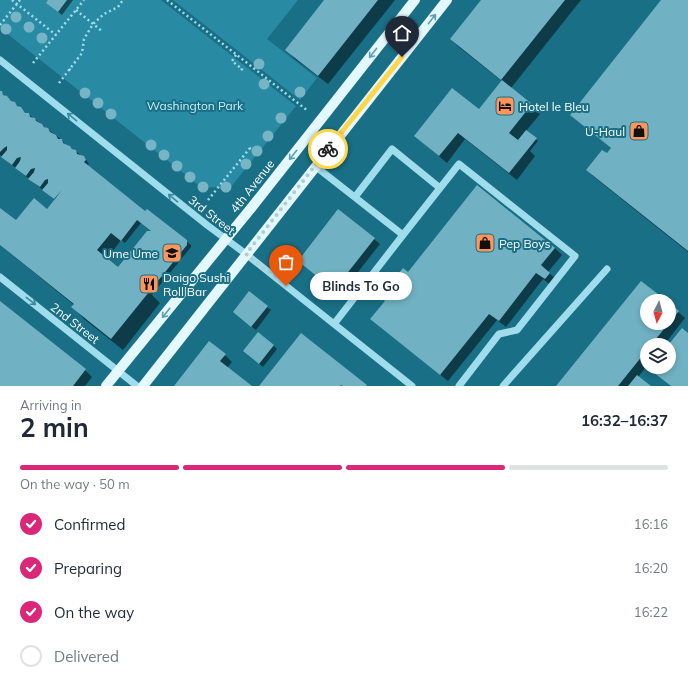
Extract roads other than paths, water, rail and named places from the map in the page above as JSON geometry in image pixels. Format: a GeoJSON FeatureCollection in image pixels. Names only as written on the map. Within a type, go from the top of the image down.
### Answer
{"type":"FeatureCollection","features":[{"type":"Feature","properties":{"kind":"main road","name":"4th Avenue"},"geometry":{"type":"LineString","coordinates":[[106,386],[226,240],[415,0]]}},
{"type":"Feature","properties":{"kind":"main road"},"geometry":{"type":"LineString","coordinates":[[143,386],[447,0]]}},
{"type":"Feature","properties":{"kind":"street","name":"3rd Street"},"geometry":{"type":"LineString","coordinates":[[0,60],[412,386]]}},
{"type":"Feature","properties":{"kind":"street"},"geometry":{"type":"LineString","coordinates":[[355,197],[392,149],[440,188]]}},
{"type":"Feature","properties":{"kind":"street"},"geometry":{"type":"LineString","coordinates":[[334,324],[459,164],[575,256],[517,330],[499,334],[459,386]]}},
{"type":"Feature","properties":{"kind":"street"},"geometry":{"type":"LineString","coordinates":[[315,166],[403,235]]}},
{"type":"Feature","properties":{"kind":"street"},"geometry":{"type":"LineString","coordinates":[[503,386],[607,269]]}},
{"type":"Feature","properties":{"kind":"street","name":"2nd Street"},"geometry":{"type":"LineString","coordinates":[[0,277],[137,386]]}},
{"type":"Feature","properties":{"kind":"place","name":"Hotel le Bleu"},"geometry":{"type":"Point","coordinates":[505,106]}},
{"type":"Feature","properties":{"kind":"place","name":"U-Haul"},"geometry":{"type":"Point","coordinates":[639,131]}},
{"type":"Feature","properties":{"kind":"place","name":"Pep Boys"},"geometry":{"type":"Point","coordinates":[485,243]}},
{"type":"Feature","properties":{"kind":"place","name":"Ume Ume"},"geometry":{"type":"Point","coordinates":[172,253]}},
{"type":"Feature","properties":{"kind":"place","name":"Daigo Sushi Roll Bar"},"geometry":{"type":"Point","coordinates":[149,284]}},
{"type":"Feature","properties":{"kind":"place","name":"Blinds To Go"},"geometry":{"type":"Point","coordinates":[286,286]}},
{"type":"Feature","properties":{"kind":"park label","name":"Washington Park"},"geometry":{"type":"Point","coordinates":[195,105]}}]}
